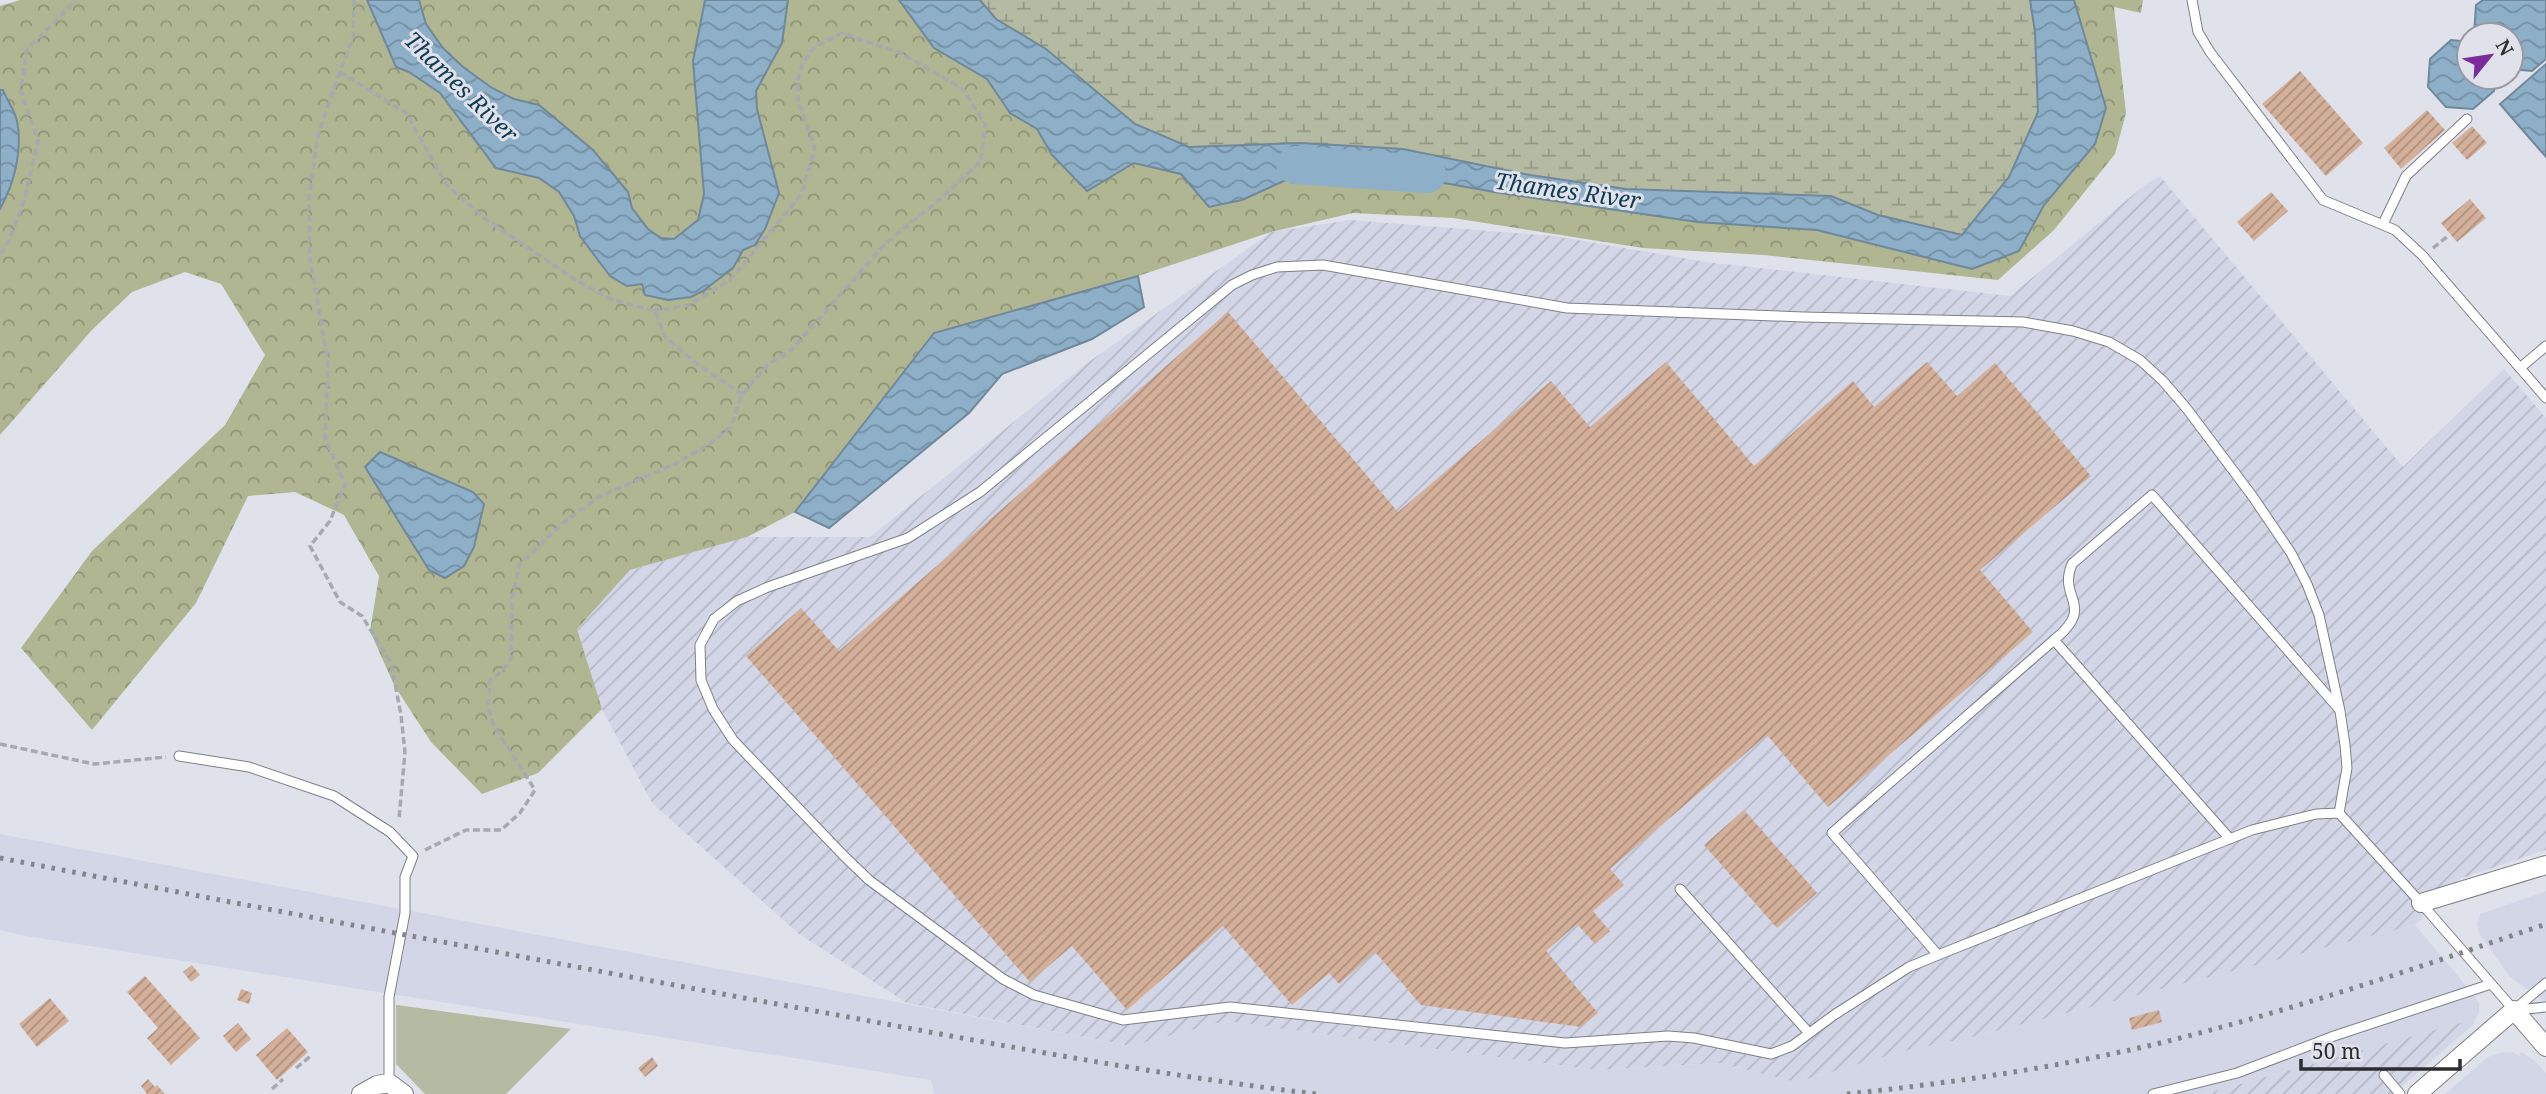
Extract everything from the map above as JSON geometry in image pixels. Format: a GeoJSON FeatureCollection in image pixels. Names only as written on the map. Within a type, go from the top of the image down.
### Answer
{"type":"FeatureCollection","features":[{"type":"Feature","properties":{"kind":"street"},"geometry":{"type":"LineString","coordinates":[[2421,903],[2546,865]]}},
{"type":"Feature","properties":{"kind":"street"},"geometry":{"type":"LineString","coordinates":[[2417,1094],[2514,1010],[2546,1047]]}},
{"type":"Feature","properties":{"kind":"street"},"geometry":{"type":"LineString","coordinates":[[361,1094],[377,1085],[389,1083],[404,1094]]}},
{"type":"Feature","properties":{"kind":"lane"},"geometry":{"type":"LineString","coordinates":[[2192,0],[2198,32],[2210,52],[2323,200],[2395,230],[2422,255],[2545,394]]}},
{"type":"Feature","properties":{"kind":"lane"},"geometry":{"type":"LineString","coordinates":[[2383,225],[2406,176],[2467,119]]}},
{"type":"Feature","properties":{"kind":"lane"},"geometry":{"type":"LineString","coordinates":[[1323,265],[1567,308],[1789,317],[2023,322],[2073,331],[2109,342],[2140,360],[2163,381],[2253,497],[2291,553],[2319,615],[2340,711],[2347,768],[2339,813],[2316,814],[2252,830],[1909,967],[1780,1052],[1771,1054],[1694,1038],[1668,1036],[1565,1043],[1230,1007],[1123,1020],[1034,995],[1003,979],[869,880],[733,740],[713,709],[701,680],[700,645],[714,619],[737,601],[768,587],[908,538],[937,521],[980,492],[1232,285],[1277,267],[1323,265]]}},
{"type":"Feature","properties":{"kind":"lane"},"geometry":{"type":"LineString","coordinates":[[2520,368],[2546,346]]}},
{"type":"Feature","properties":{"kind":"lane"},"geometry":{"type":"LineString","coordinates":[[1938,955],[1832,833],[2073,621],[2075,613],[2068,581],[2071,564],[2152,495],[2340,711]]}},
{"type":"Feature","properties":{"kind":"lane"},"geometry":{"type":"LineString","coordinates":[[2054,640],[2230,839]]}},
{"type":"Feature","properties":{"kind":"lane"},"geometry":{"type":"LineString","coordinates":[[179,756],[249,767],[334,796],[390,832],[413,856],[405,877],[405,913],[389,997],[389,1083]]}},
{"type":"Feature","properties":{"kind":"lane"},"geometry":{"type":"LineString","coordinates":[[2339,813],[2514,1010]]}},
{"type":"Feature","properties":{"kind":"lane"},"geometry":{"type":"LineString","coordinates":[[1680,889],[1809,1033]]}},
{"type":"Feature","properties":{"kind":"lane"},"geometry":{"type":"LineString","coordinates":[[2514,1010],[2546,983]]}},
{"type":"Feature","properties":{"kind":"lane"},"geometry":{"type":"LineString","coordinates":[[2153,1094],[2237,1073],[2334,1036],[2491,984]]}},
{"type":"Feature","properties":{"kind":"lane"},"geometry":{"type":"LineString","coordinates":[[2514,1010],[2546,1007]]}},
{"type":"Feature","properties":{"kind":"lane"},"geometry":{"type":"LineString","coordinates":[[2384,1075],[2400,1094]]}},
{"type":"Feature","properties":{"kind":"path"},"geometry":{"type":"LineString","coordinates":[[0,254],[7,245],[24,202],[38,141],[21,91],[26,51],[76,0]]}},
{"type":"Feature","properties":{"kind":"path"},"geometry":{"type":"LineString","coordinates":[[354,0],[353,37],[318,135],[309,198],[310,259],[328,362],[324,438],[345,484],[330,521],[310,547],[340,602],[362,616],[391,663],[405,752],[400,819],[390,832]]}},
{"type":"Feature","properties":{"kind":"path"},"geometry":{"type":"LineString","coordinates":[[340,72],[406,113],[446,184],[484,218],[576,280],[613,300],[655,312],[690,305],[730,280],[768,238],[801,195],[815,149],[798,99],[798,80],[802,65],[813,47],[842,33],[901,53],[963,89],[985,124],[981,161],[945,195],[886,243],[792,349],[769,365],[742,394],[731,427],[673,465],[600,496],[563,523],[520,564],[512,598],[510,659],[500,673],[489,680],[488,708],[494,726],[535,790],[520,813],[501,830],[466,830],[413,856]]}},
{"type":"Feature","properties":{"kind":"path"},"geometry":{"type":"LineString","coordinates":[[655,312],[665,337],[700,366],[742,394]]}},
{"type":"Feature","properties":{"kind":"path"},"geometry":{"type":"LineString","coordinates":[[0,744],[94,764],[179,756]]}},
{"type":"Feature","properties":{"kind":"path"},"geometry":{"type":"LineString","coordinates":[[296,1068],[313,1055]]}},
{"type":"Feature","properties":{"kind":"path"},"geometry":{"type":"LineString","coordinates":[[272,1089],[283,1079]]}},
{"type":"Feature","properties":{"kind":"shaded area"},"geometry":{"type":"Polygon","coordinates":[[[2160,176],[2403,467],[2504,369],[2546,418],[2546,850],[2462,878],[2415,925],[1972,1037],[1904,1051],[1796,1082],[1719,1063],[1597,1070],[1225,1021],[1131,1046],[907,1003],[799,934],[652,803],[602,709],[577,629],[630,570],[747,537],[870,537],[1086,364],[1271,232],[1350,220],[1554,236],[1706,262],[2010,296],[2145,185],[2160,176]]]}},
{"type":"Feature","properties":{"kind":"shaded area"},"geometry":{"type":"Polygon","coordinates":[[[0,834],[1131,1046],[1225,1021],[1597,1070],[1719,1063],[1796,1082],[1904,1051],[1972,1037],[2415,925],[2473,994],[2479,1003],[2479,1012],[2476,1019],[2204,1094],[934,1094],[931,1080],[0,930],[0,834]]]}},
{"type":"Feature","properties":{"kind":"shaded area"},"geometry":{"type":"Polygon","coordinates":[[[2546,891],[2546,1003],[2509,976],[2479,933],[2477,924],[2480,914],[2546,891]]]}},
{"type":"Feature","properties":{"kind":"shaded area"},"geometry":{"type":"Polygon","coordinates":[[[2475,1019],[2474,1024],[2393,1094],[2204,1094],[2475,1019]]]}},
{"type":"Feature","properties":{"kind":"shaded area"},"geometry":{"type":"Polygon","coordinates":[[[2513,1052],[2519,1056],[2521,1052],[2535,1061],[2546,1073],[2546,1094],[2445,1094],[2488,1057],[2513,1052]]]}},
{"type":"Feature","properties":{"kind":"green space"},"geometry":{"type":"Polygon","coordinates":[[[20,0],[367,0],[396,67],[409,72],[440,93],[496,168],[539,178],[559,192],[574,216],[580,236],[610,276],[643,284],[703,291],[733,267],[743,250],[755,245],[765,229],[779,193],[757,109],[756,91],[782,43],[788,0],[899,0],[934,48],[987,79],[1010,113],[1037,129],[1052,155],[1087,190],[1134,163],[1181,174],[1242,200],[1288,179],[1355,167],[1500,193],[1697,222],[1817,230],[1972,269],[2019,251],[2044,205],[2095,144],[2106,108],[2074,0],[2143,0],[2141,13],[2114,7],[2126,113],[2115,154],[2054,230],[1998,280],[1764,255],[1643,248],[1453,218],[1353,213],[1271,232],[1138,276],[934,333],[795,512],[747,537],[630,570],[577,629],[602,709],[538,773],[482,794],[431,742],[394,685],[370,631],[379,576],[344,515],[295,492],[248,496],[196,603],[92,730],[21,648],[92,551],[225,425],[265,355],[221,284],[185,272],[132,292],[92,330],[0,435],[0,209],[13,178],[19,132],[16,117],[3,90],[0,90],[0,6],[20,0]]]}},
{"type":"Feature","properties":{"kind":"green space"},"geometry":{"type":"Polygon","coordinates":[[[419,0],[705,0],[693,61],[704,194],[698,220],[674,239],[661,238],[648,229],[632,208],[628,192],[593,150],[539,105],[514,99],[492,88],[443,48],[425,24],[419,0]]]}},
{"type":"Feature","properties":{"kind":"green space"},"geometry":{"type":"Polygon","coordinates":[[[980,0],[2030,0],[2035,32],[2038,112],[2009,177],[1962,235],[1878,215],[1831,196],[1626,189],[1301,143],[1189,147],[1135,124],[1046,49],[996,19],[980,0]]]}},
{"type":"Feature","properties":{"kind":"green space"},"geometry":{"type":"Polygon","coordinates":[[[396,1005],[571,1029],[506,1094],[425,1094],[396,1064],[396,1005]]]}},
{"type":"Feature","properties":{"kind":"water"},"geometry":{"type":"Polygon","coordinates":[[[367,0],[419,0],[426,24],[443,48],[463,67],[492,88],[514,99],[539,105],[593,150],[628,192],[632,208],[648,229],[661,238],[674,239],[698,220],[704,194],[693,61],[705,0],[788,0],[782,43],[756,91],[757,109],[779,193],[765,229],[755,245],[743,250],[733,268],[691,297],[668,300],[645,295],[642,284],[627,286],[610,276],[580,236],[574,216],[559,192],[539,178],[496,168],[440,93],[409,72],[396,67],[367,0]]]}},
{"type":"Feature","properties":{"kind":"water"},"geometry":{"type":"Polygon","coordinates":[[[899,0],[980,0],[996,19],[1046,49],[1135,124],[1189,147],[1301,143],[1403,149],[1530,175],[1626,189],[1831,196],[1878,215],[1962,235],[2009,177],[2038,112],[2035,32],[2030,0],[2074,0],[2106,108],[2095,144],[2044,205],[2019,251],[1972,269],[1817,230],[1697,222],[1500,193],[1355,167],[1288,179],[1242,200],[1209,207],[1181,174],[1134,163],[1087,191],[1052,155],[1037,129],[1010,113],[987,79],[934,48],[899,0]]]}},
{"type":"Feature","properties":{"kind":"water"},"geometry":{"type":"Polygon","coordinates":[[[2483,0],[2546,0],[2546,59],[2532,71],[2525,70],[2525,21],[2475,21],[2476,5],[2483,0]]]}},
{"type":"Feature","properties":{"kind":"water"},"geometry":{"type":"Polygon","coordinates":[[[2451,40],[2455,40],[2455,91],[2494,91],[2473,109],[2446,107],[2428,87],[2430,59],[2451,40]]]}},
{"type":"Feature","properties":{"kind":"water"},"geometry":{"type":"Polygon","coordinates":[[[2546,64],[2546,157],[2500,104],[2515,91],[2525,91],[2525,82],[2546,64]]]}},
{"type":"Feature","properties":{"kind":"water"},"geometry":{"type":"Polygon","coordinates":[[[0,90],[3,90],[16,117],[19,143],[13,178],[0,209],[0,90]]]}},
{"type":"Feature","properties":{"kind":"water"},"geometry":{"type":"Polygon","coordinates":[[[1138,276],[1144,307],[1092,339],[1002,374],[969,413],[829,528],[795,512],[934,333],[1138,276]]]}},
{"type":"Feature","properties":{"kind":"water"},"geometry":{"type":"Polygon","coordinates":[[[380,452],[473,492],[484,504],[474,547],[464,566],[445,578],[429,570],[365,467],[380,452]]]}},
{"type":"Feature","properties":{"kind":"building"},"geometry":{"type":"Polygon","coordinates":[[[2300,71],[2363,143],[2326,176],[2262,104],[2300,71]]]}},
{"type":"Feature","properties":{"kind":"building"},"geometry":{"type":"Polygon","coordinates":[[[2427,110],[2445,130],[2401,169],[2384,148],[2427,110]]]}},
{"type":"Feature","properties":{"kind":"building"},"geometry":{"type":"Polygon","coordinates":[[[2472,126],[2487,143],[2467,160],[2452,143],[2472,126]]]}},
{"type":"Feature","properties":{"kind":"building"},"geometry":{"type":"Polygon","coordinates":[[[2271,192],[2288,211],[2254,241],[2237,222],[2271,192]]]}},
{"type":"Feature","properties":{"kind":"building"},"geometry":{"type":"Polygon","coordinates":[[[2470,199],[2486,218],[2457,242],[2441,223],[2470,199]]]}},
{"type":"Feature","properties":{"kind":"building"},"geometry":{"type":"Polygon","coordinates":[[[1228,312],[1398,512],[1551,381],[1590,427],[1666,362],[1754,466],[1853,381],[1874,407],[1927,362],[1957,396],[1995,363],[2091,476],[1980,570],[2033,632],[1828,807],[1767,735],[1610,869],[1624,885],[1593,911],[1610,931],[1595,944],[1577,924],[1546,951],[1598,1013],[1581,1027],[1421,1005],[1375,952],[1339,984],[1329,973],[1292,1005],[1223,926],[1127,1010],[1072,946],[1030,982],[746,656],[801,608],[839,651],[1228,312]]]}},
{"type":"Feature","properties":{"kind":"building"},"geometry":{"type":"Polygon","coordinates":[[[1744,810],[1817,893],[1777,928],[1704,845],[1744,810]]]}},
{"type":"Feature","properties":{"kind":"building"},"geometry":{"type":"Polygon","coordinates":[[[192,965],[200,975],[191,982],[183,972],[192,965]]]}},
{"type":"Feature","properties":{"kind":"building"},"geometry":{"type":"Polygon","coordinates":[[[145,976],[200,1038],[171,1065],[147,1038],[158,1028],[127,992],[145,976]]]}},
{"type":"Feature","properties":{"kind":"building"},"geometry":{"type":"Polygon","coordinates":[[[241,989],[252,993],[249,1004],[237,1000],[241,989]]]}},
{"type":"Feature","properties":{"kind":"building"},"geometry":{"type":"Polygon","coordinates":[[[50,998],[69,1021],[37,1047],[19,1024],[50,998]]]}},
{"type":"Feature","properties":{"kind":"building"},"geometry":{"type":"Polygon","coordinates":[[[2159,1010],[2162,1022],[2132,1030],[2129,1018],[2159,1010]]]}},
{"type":"Feature","properties":{"kind":"building"},"geometry":{"type":"Polygon","coordinates":[[[238,1023],[251,1039],[236,1052],[223,1036],[238,1023]]]}},
{"type":"Feature","properties":{"kind":"building"},"geometry":{"type":"Polygon","coordinates":[[[287,1028],[308,1052],[277,1080],[256,1055],[287,1028]]]}},
{"type":"Feature","properties":{"kind":"building"},"geometry":{"type":"Polygon","coordinates":[[[652,1057],[658,1066],[645,1077],[638,1068],[652,1057]]]}},
{"type":"Feature","properties":{"kind":"building"},"geometry":{"type":"Polygon","coordinates":[[[148,1079],[165,1094],[147,1094],[141,1086],[148,1079]]]}},
{"type":"Feature","properties":{"kind":"waterway","name":"Thames River"},"geometry":{"type":"LineString","coordinates":[[1295,165],[1427,174]]}},
{"type":"Feature","properties":{"kind":"railway"},"geometry":{"type":"LineString","coordinates":[[0,858],[972,1040],[1178,1075],[1316,1094]]}},
{"type":"Feature","properties":{"kind":"railway"},"geometry":{"type":"LineString","coordinates":[[1847,1094],[2002,1074],[2156,1044],[2303,1004],[2546,924]]}}]}
